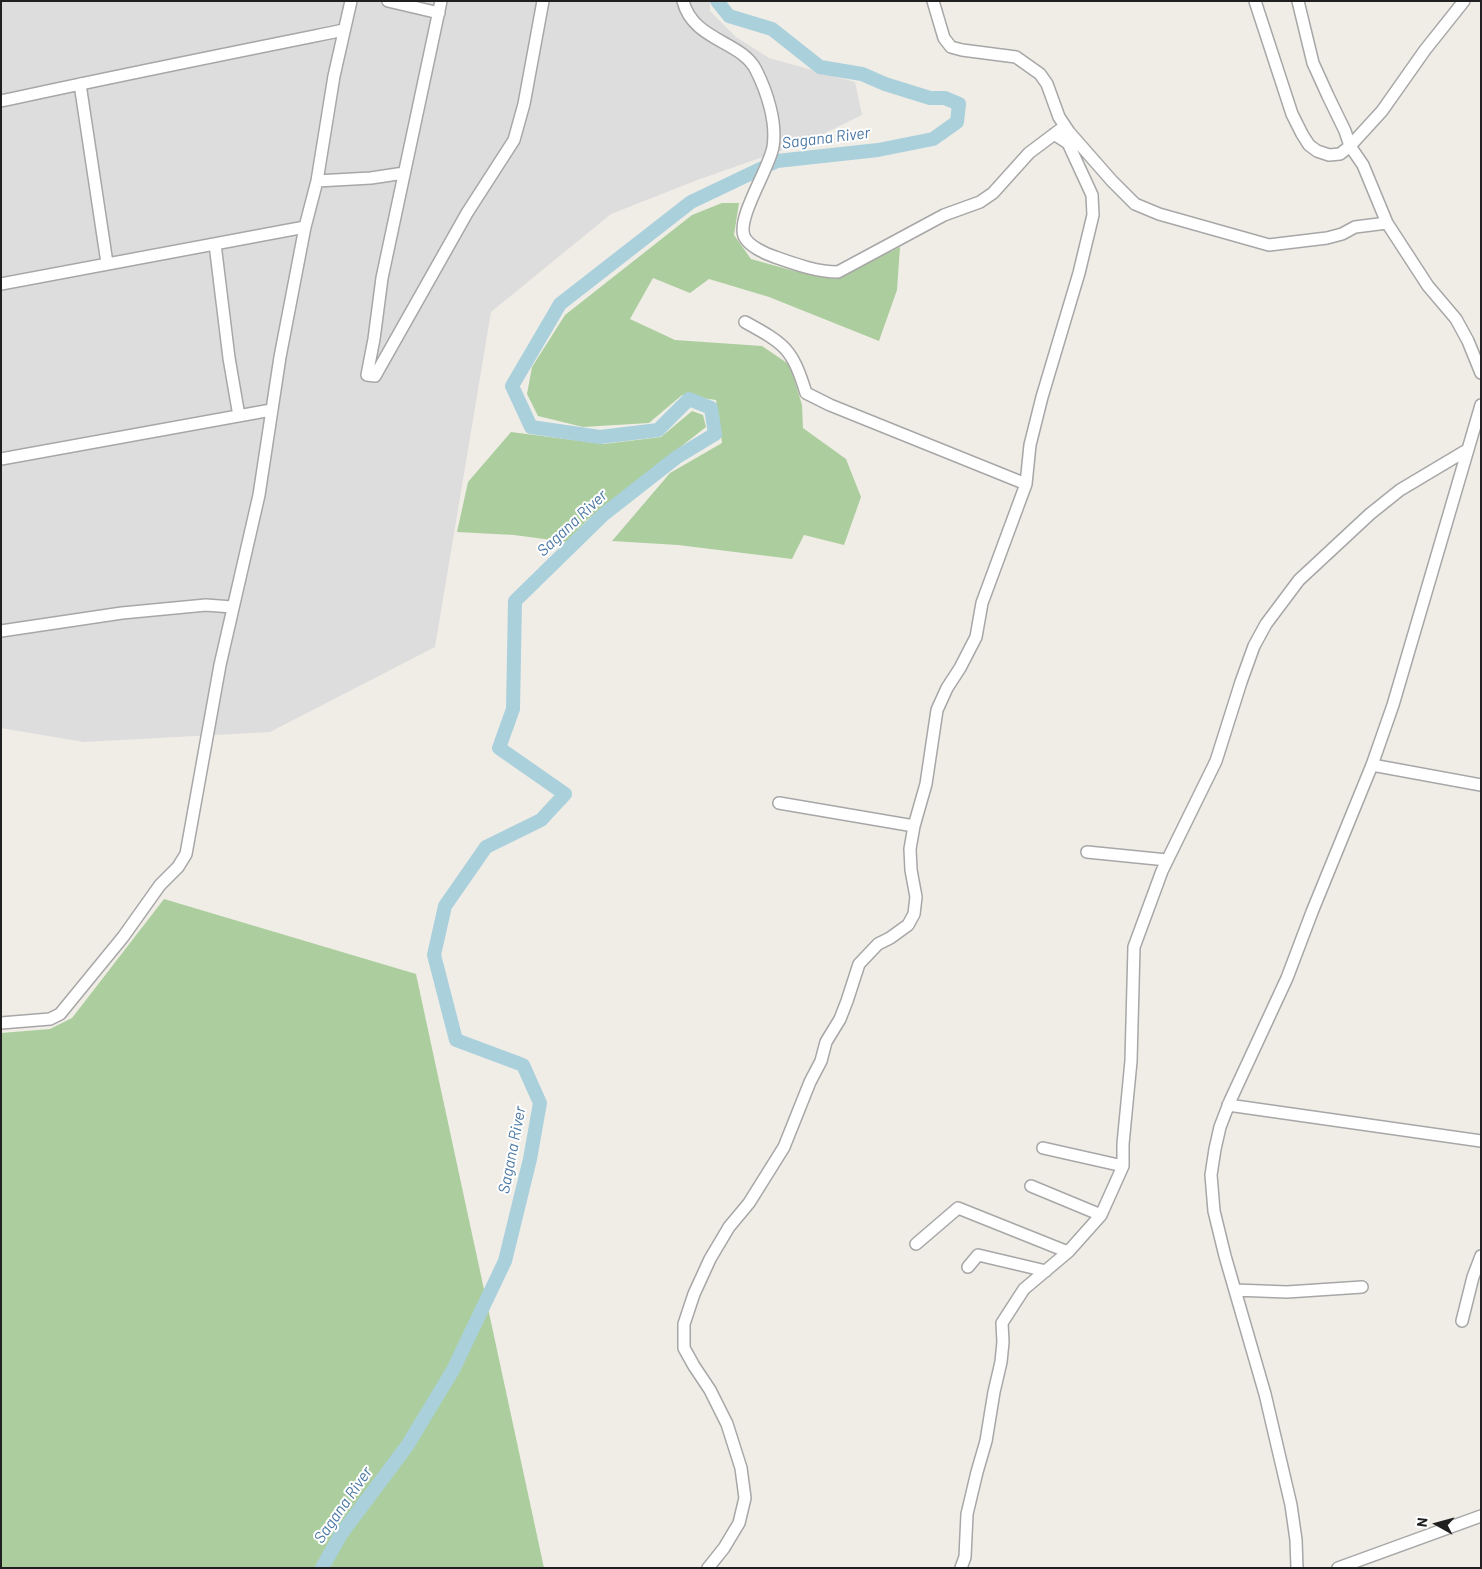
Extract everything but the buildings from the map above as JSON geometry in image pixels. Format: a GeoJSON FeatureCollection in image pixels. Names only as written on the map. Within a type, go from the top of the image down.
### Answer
{"type":"FeatureCollection","features":[{"type":"Feature","properties":{"kind":"street"},"geometry":{"type":"LineString","coordinates":[[1,1023],[50,1019],[60,1014],[123,937],[160,885],[178,866],[186,854],[232,607],[259,495],[271,410],[305,227],[317,181],[334,76],[351,1]]}},
{"type":"Feature","properties":{"kind":"street"},"geometry":{"type":"LineString","coordinates":[[388,1],[439,13]]}},
{"type":"Feature","properties":{"kind":"street"},"geometry":{"type":"LineString","coordinates":[[441,1],[382,278],[367,375],[374,376],[467,212],[514,140],[524,104],[543,1]]}},
{"type":"Feature","properties":{"kind":"street"},"geometry":{"type":"LineString","coordinates":[[683,1],[688,14],[695,23],[705,32],[746,58],[755,67],[765,91],[774,135],[772,149],[745,217],[744,235],[748,242],[772,256],[791,263],[828,272],[838,272],[944,215],[980,202],[993,193],[1029,153],[1065,126]]}},
{"type":"Feature","properties":{"kind":"street"},"geometry":{"type":"LineString","coordinates":[[933,1],[944,38],[951,46],[962,50],[1016,56],[1040,74],[1047,84],[1059,117],[1065,126],[1112,181],[1135,204],[1159,214],[1268,245],[1326,238],[1356,227],[1387,222]]}},
{"type":"Feature","properties":{"kind":"street"},"geometry":{"type":"LineString","coordinates":[[1255,1],[1292,114],[1309,145],[1317,151],[1329,155],[1340,154],[1350,146],[1382,111],[1425,50],[1464,1]]}},
{"type":"Feature","properties":{"kind":"street"},"geometry":{"type":"LineString","coordinates":[[1298,1],[1313,63],[1345,131],[1350,146],[1363,165],[1387,222],[1428,286],[1456,319],[1468,341],[1481,373]]}},
{"type":"Feature","properties":{"kind":"street"},"geometry":{"type":"LineString","coordinates":[[1,101],[344,30]]}},
{"type":"Feature","properties":{"kind":"street"},"geometry":{"type":"LineString","coordinates":[[80,84],[107,263]]}},
{"type":"Feature","properties":{"kind":"street"},"geometry":{"type":"LineString","coordinates":[[708,1568],[724,1548],[739,1522],[745,1498],[742,1468],[736,1448],[727,1424],[710,1390],[684,1348],[684,1324],[694,1294],[710,1259],[729,1227],[749,1203],[784,1147],[810,1082],[821,1061],[826,1042],[840,1019],[859,964],[878,944],[908,925],[914,914],[916,897],[911,870],[910,849],[914,826],[926,784],[937,710],[947,688],[976,637],[982,603],[1026,484],[1030,445],[1042,397],[1079,273],[1093,215],[1092,195],[1068,143],[1054,134]]}},
{"type":"Feature","properties":{"kind":"street"},"geometry":{"type":"LineString","coordinates":[[317,181],[371,178],[404,173]]}},
{"type":"Feature","properties":{"kind":"street"},"geometry":{"type":"LineString","coordinates":[[1,284],[305,227]]}},
{"type":"Feature","properties":{"kind":"street"},"geometry":{"type":"LineString","coordinates":[[215,244],[229,358],[239,416]]}},
{"type":"Feature","properties":{"kind":"street"},"geometry":{"type":"LineString","coordinates":[[745,322],[777,340],[791,354],[799,370],[806,393],[830,405],[1026,484]]}},
{"type":"Feature","properties":{"kind":"street"},"geometry":{"type":"LineString","coordinates":[[1297,1568],[1296,1540],[1291,1505],[1265,1394],[1234,1290],[1214,1210],[1211,1175],[1220,1127],[1228,1105],[1287,978],[1372,765],[1406,661],[1481,404]]}},
{"type":"Feature","properties":{"kind":"street"},"geometry":{"type":"LineString","coordinates":[[1,459],[271,410]]}},
{"type":"Feature","properties":{"kind":"street"},"geometry":{"type":"LineString","coordinates":[[961,1568],[965,1557],[967,1514],[986,1442],[1001,1362],[1002,1323],[1024,1289],[1068,1252],[1101,1215],[1123,1166],[1123,1144],[1131,1060],[1134,947],[1167,860],[1216,761],[1236,695],[1254,646],[1279,604],[1299,580],[1370,514],[1400,490],[1467,450]]}},
{"type":"Feature","properties":{"kind":"street"},"geometry":{"type":"LineString","coordinates":[[1,631],[122,613],[206,605],[232,607]]}},
{"type":"Feature","properties":{"kind":"street"},"geometry":{"type":"LineString","coordinates":[[1372,765],[1481,785]]}},
{"type":"Feature","properties":{"kind":"street"},"geometry":{"type":"LineString","coordinates":[[779,803],[914,826]]}},
{"type":"Feature","properties":{"kind":"street"},"geometry":{"type":"LineString","coordinates":[[1087,852],[1167,860]]}},
{"type":"Feature","properties":{"kind":"street"},"geometry":{"type":"LineString","coordinates":[[1228,1105],[1481,1141]]}},
{"type":"Feature","properties":{"kind":"street"},"geometry":{"type":"LineString","coordinates":[[1043,1148],[1123,1166]]}},
{"type":"Feature","properties":{"kind":"street"},"geometry":{"type":"LineString","coordinates":[[1031,1186],[1101,1215]]}},
{"type":"Feature","properties":{"kind":"street"},"geometry":{"type":"LineString","coordinates":[[916,1244],[958,1208],[1068,1252]]}},
{"type":"Feature","properties":{"kind":"street"},"geometry":{"type":"LineString","coordinates":[[968,1267],[978,1255],[1046,1271]]}},
{"type":"Feature","properties":{"kind":"street"},"geometry":{"type":"LineString","coordinates":[[1462,1321],[1473,1277],[1481,1256]]}},
{"type":"Feature","properties":{"kind":"street"},"geometry":{"type":"LineString","coordinates":[[1234,1290],[1287,1292],[1362,1287]]}},
{"type":"Feature","properties":{"kind":"street"},"geometry":{"type":"LineString","coordinates":[[1338,1568],[1481,1516]]}},
{"type":"Feature","properties":{"kind":"shaded area"},"geometry":{"type":"Polygon","coordinates":[[[1,1],[710,1],[710,11],[736,37],[769,58],[855,82],[862,115],[809,141],[700,179],[611,214],[491,312],[435,647],[270,732],[84,742],[1,728],[1,1]]]}},
{"type":"Feature","properties":{"kind":"green space"},"geometry":{"type":"Polygon","coordinates":[[[722,203],[739,203],[734,235],[751,259],[794,271],[835,279],[900,247],[897,290],[879,341],[769,297],[709,279],[690,293],[653,278],[630,319],[675,340],[762,346],[790,365],[802,405],[803,428],[846,459],[861,497],[844,545],[804,535],[792,559],[678,545],[612,541],[670,473],[722,443],[716,400],[682,395],[649,423],[583,427],[538,416],[527,394],[532,367],[565,315],[692,215],[722,203]]]}},
{"type":"Feature","properties":{"kind":"green space"},"geometry":{"type":"Polygon","coordinates":[[[692,411],[703,415],[706,427],[587,520],[567,542],[514,535],[457,532],[468,482],[511,432],[604,444],[661,437],[692,411]]]}},
{"type":"Feature","properties":{"kind":"green space"},"geometry":{"type":"Polygon","coordinates":[[[164,899],[416,974],[544,1568],[1,1568],[1,1033],[50,1029],[72,1018],[164,899]]]}},
{"type":"Feature","properties":{"kind":"waterway","name":"Sagana River"},"geometry":{"type":"LineString","coordinates":[[322,1568],[341,1534],[407,1446],[453,1370],[505,1261],[530,1159],[540,1103],[523,1065],[456,1040],[434,955],[445,906],[486,847],[541,820],[565,794],[499,748],[513,709],[515,601],[603,515],[677,457],[715,434],[711,408],[689,399],[658,430],[600,437],[531,427],[512,386],[560,304],[691,202],[777,161],[878,150],[933,139],[957,122],[959,104],[945,98],[930,98],[885,84],[862,74],[820,67],[772,29],[729,16],[717,1]]}}]}
